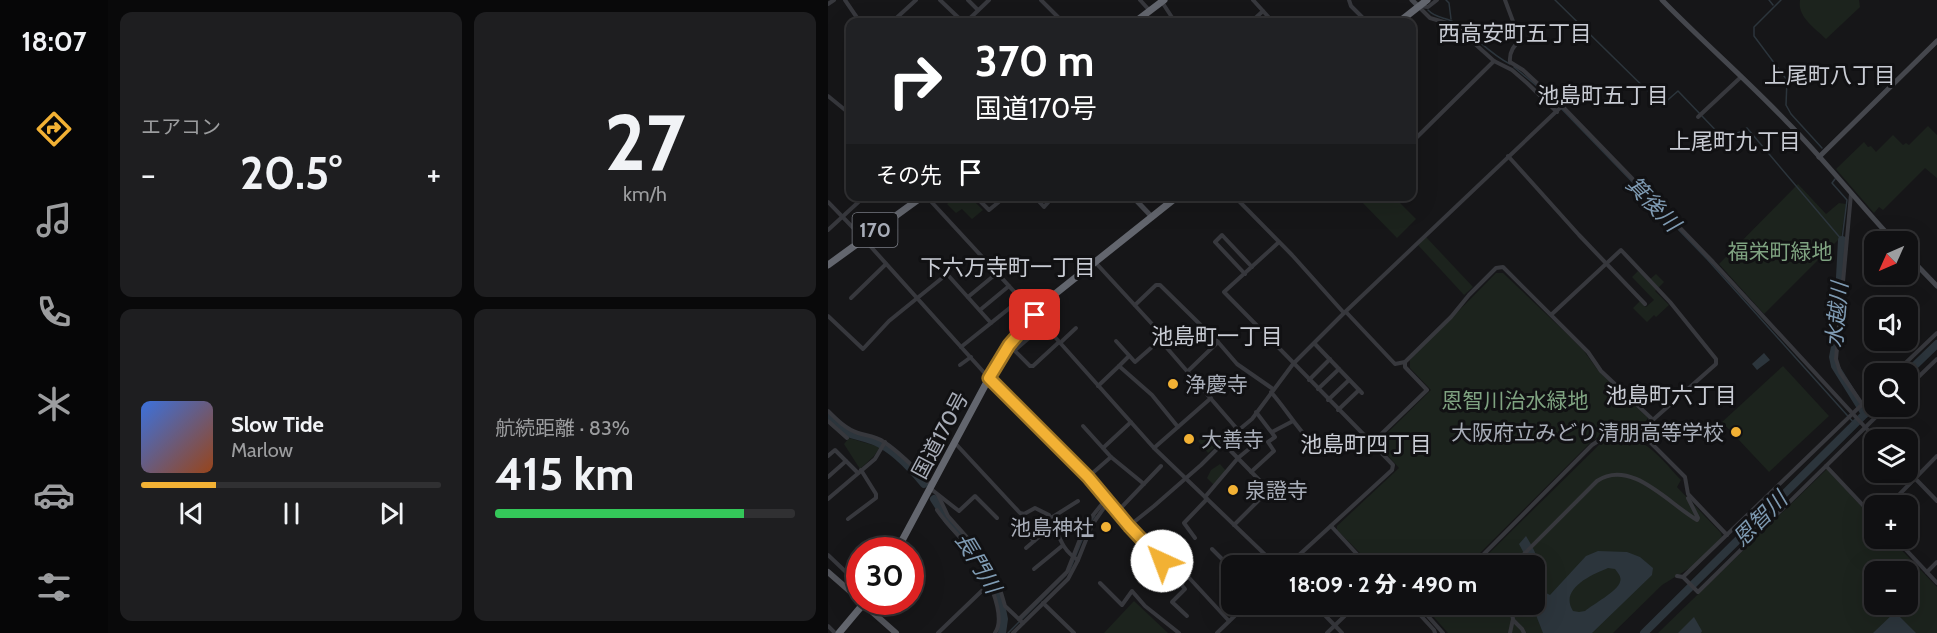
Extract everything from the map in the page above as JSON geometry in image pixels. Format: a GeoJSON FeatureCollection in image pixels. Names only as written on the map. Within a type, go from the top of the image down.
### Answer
{"type":"FeatureCollection","features":[{"type":"Feature","properties":{"kind":"highway"},"geometry":{"type":"LineString","coordinates":[[1403,18],[1419,3],[1427,0]]}},
{"type":"Feature","properties":{"kind":"highway"},"geometry":{"type":"LineString","coordinates":[[1140,18],[1163,1]]}},
{"type":"Feature","properties":{"kind":"highway","name":"170"},"geometry":{"type":"LineString","coordinates":[[828,265],[918,201]]}},
{"type":"Feature","properties":{"kind":"highway","name":"国道170号"},"geometry":{"type":"LineString","coordinates":[[904,537],[989,378],[1035,315],[1055,294],[1172,201]]}},
{"type":"Feature","properties":{"kind":"highway"},"geometry":{"type":"LineString","coordinates":[[839,633],[852,615]]}},
{"type":"Feature","properties":{"kind":"main road"},"geometry":{"type":"LineString","coordinates":[[829,575],[846,589]]}},
{"type":"Feature","properties":{"kind":"main road"},"geometry":{"type":"LineString","coordinates":[[876,615],[896,633]]}},
{"type":"Feature","properties":{"kind":"street"},"geometry":{"type":"LineString","coordinates":[[828,4],[834,0]]}},
{"type":"Feature","properties":{"kind":"street"},"geometry":{"type":"LineString","coordinates":[[845,0],[857,18]]}},
{"type":"Feature","properties":{"kind":"street"},"geometry":{"type":"LineString","coordinates":[[896,18],[916,0]]}},
{"type":"Feature","properties":{"kind":"street"},"geometry":{"type":"LineString","coordinates":[[940,0],[960,18]]}},
{"type":"Feature","properties":{"kind":"street"},"geometry":{"type":"LineString","coordinates":[[968,0],[978,10]]}},
{"type":"Feature","properties":{"kind":"street"},"geometry":{"type":"LineString","coordinates":[[969,18],[989,0]]}},
{"type":"Feature","properties":{"kind":"street"},"geometry":{"type":"LineString","coordinates":[[1041,0],[1059,18]]}},
{"type":"Feature","properties":{"kind":"street"},"geometry":{"type":"LineString","coordinates":[[1140,0],[1150,11]]}},
{"type":"Feature","properties":{"kind":"street"},"geometry":{"type":"LineString","coordinates":[[1253,0],[1269,18]]}},
{"type":"Feature","properties":{"kind":"street"},"geometry":{"type":"LineString","coordinates":[[1349,0],[1351,6],[1363,18]]}},
{"type":"Feature","properties":{"kind":"street"},"geometry":{"type":"LineString","coordinates":[[1412,0],[1428,7],[1437,0]]}},
{"type":"Feature","properties":{"kind":"street"},"geometry":{"type":"LineString","coordinates":[[1504,0],[1522,38],[1509,54],[1510,62],[1562,106],[1713,262],[1865,427]]}},
{"type":"Feature","properties":{"kind":"street"},"geometry":{"type":"LineString","coordinates":[[1662,0],[1790,124],[1884,231]]}},
{"type":"Feature","properties":{"kind":"street"},"geometry":{"type":"LineString","coordinates":[[1163,1],[1173,18]]}},
{"type":"Feature","properties":{"kind":"street"},"geometry":{"type":"LineString","coordinates":[[1419,3],[1430,18],[1454,25],[1494,61],[1512,70],[1557,111]]}},
{"type":"Feature","properties":{"kind":"street"},"geometry":{"type":"LineString","coordinates":[[1255,18],[1263,11]]}},
{"type":"Feature","properties":{"kind":"street"},"geometry":{"type":"LineString","coordinates":[[1818,158],[1937,41]]}},
{"type":"Feature","properties":{"kind":"street"},"geometry":{"type":"LineString","coordinates":[[1416,138],[1494,61]]}},
{"type":"Feature","properties":{"kind":"street"},"geometry":{"type":"LineString","coordinates":[[1698,117],[1742,76]]}},
{"type":"Feature","properties":{"kind":"street"},"geometry":{"type":"LineString","coordinates":[[828,96],[846,111]]}},
{"type":"Feature","properties":{"kind":"street"},"geometry":{"type":"LineString","coordinates":[[1129,526],[1252,419],[1293,364],[1562,106]]}},
{"type":"Feature","properties":{"kind":"street"},"geometry":{"type":"LineString","coordinates":[[1508,156],[1645,304]]}},
{"type":"Feature","properties":{"kind":"street"},"geometry":{"type":"LineString","coordinates":[[1851,194],[1836,359],[1840,372],[1860,406]]}},
{"type":"Feature","properties":{"kind":"street"},"geometry":{"type":"LineString","coordinates":[[828,230],[859,201]]}},
{"type":"Feature","properties":{"kind":"street"},"geometry":{"type":"LineString","coordinates":[[930,201],[1154,448],[1265,555]]}},
{"type":"Feature","properties":{"kind":"street"},"geometry":{"type":"LineString","coordinates":[[980,201],[989,210],[1000,201]]}},
{"type":"Feature","properties":{"kind":"street"},"geometry":{"type":"LineString","coordinates":[[1039,201],[1044,207],[1049,201]]}},
{"type":"Feature","properties":{"kind":"street"},"geometry":{"type":"LineString","coordinates":[[1137,201],[1152,217]]}},
{"type":"Feature","properties":{"kind":"street"},"geometry":{"type":"LineString","coordinates":[[1239,201],[1395,364],[1405,362],[1452,317],[1469,295],[1496,268],[1503,267],[1552,314],[1588,352],[1601,370],[1651,418],[1649,423]]}},
{"type":"Feature","properties":{"kind":"street"},"geometry":{"type":"LineString","coordinates":[[828,202],[918,297],[989,378],[1088,477],[1162,561],[1185,589],[1172,602],[1187,616]]}},
{"type":"Feature","properties":{"kind":"street"},"geometry":{"type":"LineString","coordinates":[[1658,215],[1663,210]]}},
{"type":"Feature","properties":{"kind":"street"},"geometry":{"type":"LineString","coordinates":[[1245,274],[1215,242],[1222,235],[1252,267]]}},
{"type":"Feature","properties":{"kind":"street"},"geometry":{"type":"LineString","coordinates":[[1279,242],[1224,292],[1393,465],[1392,470],[1299,555]]}},
{"type":"Feature","properties":{"kind":"street"},"geometry":{"type":"LineString","coordinates":[[1552,314],[1621,250],[1670,302],[1716,359],[1716,364],[1637,434]]}},
{"type":"Feature","properties":{"kind":"street"},"geometry":{"type":"LineString","coordinates":[[1095,262],[1153,325],[1160,340],[1238,430]]}},
{"type":"Feature","properties":{"kind":"street"},"geometry":{"type":"LineString","coordinates":[[851,298],[886,264]]}},
{"type":"Feature","properties":{"kind":"street"},"geometry":{"type":"LineString","coordinates":[[1918,266],[1937,286]]}},
{"type":"Feature","properties":{"kind":"street"},"geometry":{"type":"LineString","coordinates":[[968,297],[997,273]]}},
{"type":"Feature","properties":{"kind":"street"},"geometry":{"type":"LineString","coordinates":[[828,316],[830,322],[862,349],[889,321],[947,274],[991,323]]}},
{"type":"Feature","properties":{"kind":"street"},"geometry":{"type":"LineString","coordinates":[[1135,305],[1156,285],[1160,285],[1237,364],[1272,391],[1298,429],[1312,442]]}},
{"type":"Feature","properties":{"kind":"street"},"geometry":{"type":"LineString","coordinates":[[980,310],[1009,286]]}},
{"type":"Feature","properties":{"kind":"street"},"geometry":{"type":"LineString","coordinates":[[962,347],[1021,299]]}},
{"type":"Feature","properties":{"kind":"street"},"geometry":{"type":"LineString","coordinates":[[1044,325],[1012,347],[1030,366],[1033,366],[1076,328]]}},
{"type":"Feature","properties":{"kind":"street"},"geometry":{"type":"LineString","coordinates":[[1906,363],[1937,333]]}},
{"type":"Feature","properties":{"kind":"street"},"geometry":{"type":"LineString","coordinates":[[1116,341],[1135,362],[1160,340]]}},
{"type":"Feature","properties":{"kind":"street"},"geometry":{"type":"LineString","coordinates":[[1188,371],[1218,342]]}},
{"type":"Feature","properties":{"kind":"street"},"geometry":{"type":"LineString","coordinates":[[1315,344],[1361,391],[1338,411]]}},
{"type":"Feature","properties":{"kind":"street"},"geometry":{"type":"LineString","coordinates":[[1098,386],[1129,356]]}},
{"type":"Feature","properties":{"kind":"street"},"geometry":{"type":"LineString","coordinates":[[960,365],[971,357]]}},
{"type":"Feature","properties":{"kind":"street"},"geometry":{"type":"LineString","coordinates":[[1309,380],[1330,359]]}},
{"type":"Feature","properties":{"kind":"street"},"geometry":{"type":"LineString","coordinates":[[1918,377],[1937,359]]}},
{"type":"Feature","properties":{"kind":"street"},"geometry":{"type":"LineString","coordinates":[[1372,443],[1427,390],[1405,367],[1405,362]]}},
{"type":"Feature","properties":{"kind":"street"},"geometry":{"type":"LineString","coordinates":[[1119,366],[1152,395],[1178,426]]}},
{"type":"Feature","properties":{"kind":"street"},"geometry":{"type":"LineString","coordinates":[[1318,389],[1339,369]]}},
{"type":"Feature","properties":{"kind":"street"},"geometry":{"type":"LineString","coordinates":[[1328,400],[1349,380]]}},
{"type":"Feature","properties":{"kind":"street"},"geometry":{"type":"LineString","coordinates":[[1154,448],[1210,398]]}},
{"type":"Feature","properties":{"kind":"street"},"geometry":{"type":"LineString","coordinates":[[1685,579],[1727,535],[1864,402]]}},
{"type":"Feature","properties":{"kind":"street"},"geometry":{"type":"LineString","coordinates":[[828,411],[846,427],[859,433],[872,435],[885,442],[914,467],[938,495],[948,516],[981,553],[1000,589],[1005,606],[1023,623]]}},
{"type":"Feature","properties":{"kind":"street"},"geometry":{"type":"LineString","coordinates":[[1251,472],[1274,451],[1268,442],[1275,437],[1256,412]]}},
{"type":"Feature","properties":{"kind":"street"},"geometry":{"type":"LineString","coordinates":[[1677,576],[1685,579],[1698,592],[1875,417]]}},
{"type":"Feature","properties":{"kind":"street"},"geometry":{"type":"LineString","coordinates":[[828,421],[847,438]]}},
{"type":"Feature","properties":{"kind":"street"},"geometry":{"type":"LineString","coordinates":[[1272,432],[1293,421]]}},
{"type":"Feature","properties":{"kind":"street"},"geometry":{"type":"LineString","coordinates":[[1103,448],[1131,422]]}},
{"type":"Feature","properties":{"kind":"street"},"geometry":{"type":"LineString","coordinates":[[1083,426],[1111,457],[1143,484]]}},
{"type":"Feature","properties":{"kind":"street"},"geometry":{"type":"LineString","coordinates":[[1483,555],[1600,439],[1620,432],[1637,434],[1650,441],[1685,477],[1688,494],[1727,535]]}},
{"type":"Feature","properties":{"kind":"street"},"geometry":{"type":"LineString","coordinates":[[828,499],[875,459],[885,442]]}},
{"type":"Feature","properties":{"kind":"street"},"geometry":{"type":"LineString","coordinates":[[955,442],[1023,514]]}},
{"type":"Feature","properties":{"kind":"street"},"geometry":{"type":"LineString","coordinates":[[1223,443],[1269,490],[1234,525]]}},
{"type":"Feature","properties":{"kind":"street"},"geometry":{"type":"LineString","coordinates":[[1195,538],[1184,524],[1238,458],[1255,444]]}},
{"type":"Feature","properties":{"kind":"street"},"geometry":{"type":"LineString","coordinates":[[828,456],[836,450],[860,471],[876,494],[876,498],[848,519]]}},
{"type":"Feature","properties":{"kind":"street"},"geometry":{"type":"LineString","coordinates":[[1918,476],[1937,456]]}},
{"type":"Feature","properties":{"kind":"street"},"geometry":{"type":"LineString","coordinates":[[1088,477],[1111,457]]}},
{"type":"Feature","properties":{"kind":"street"},"geometry":{"type":"LineString","coordinates":[[828,477],[846,461]]}},
{"type":"Feature","properties":{"kind":"street"},"geometry":{"type":"LineString","coordinates":[[1117,512],[1161,466]]}},
{"type":"Feature","properties":{"kind":"street"},"geometry":{"type":"LineString","coordinates":[[1826,466],[1864,506]]}},
{"type":"Feature","properties":{"kind":"street"},"geometry":{"type":"LineString","coordinates":[[1523,555],[1597,480],[1606,475],[1627,474],[1697,520],[1688,498]]}},
{"type":"Feature","properties":{"kind":"street"},"geometry":{"type":"LineString","coordinates":[[1918,482],[1937,501]]}},
{"type":"Feature","properties":{"kind":"street"},"geometry":{"type":"LineString","coordinates":[[1899,495],[1911,483]]}},
{"type":"Feature","properties":{"kind":"street"},"geometry":{"type":"LineString","coordinates":[[938,495],[959,511],[975,496],[997,518]]}},
{"type":"Feature","properties":{"kind":"street"},"geometry":{"type":"LineString","coordinates":[[1019,619],[1066,572],[1086,524],[1107,500]]}},
{"type":"Feature","properties":{"kind":"street"},"geometry":{"type":"LineString","coordinates":[[1014,633],[1068,579],[1092,525],[1107,500]]}},
{"type":"Feature","properties":{"kind":"street"},"geometry":{"type":"LineString","coordinates":[[1051,518],[1078,501]]}},
{"type":"Feature","properties":{"kind":"street"},"geometry":{"type":"LineString","coordinates":[[1034,541],[1017,523],[1023,518],[1023,514],[1035,508],[1049,515],[1062,546],[1078,560]]}},
{"type":"Feature","properties":{"kind":"street"},"geometry":{"type":"LineString","coordinates":[[937,510],[946,524],[971,550],[989,584],[998,610],[998,627],[995,633]]}},
{"type":"Feature","properties":{"kind":"street"},"geometry":{"type":"LineString","coordinates":[[1026,548],[1054,524]]}},
{"type":"Feature","properties":{"kind":"street"},"geometry":{"type":"LineString","coordinates":[[1331,526],[1358,555]]}},
{"type":"Feature","properties":{"kind":"street"},"geometry":{"type":"LineString","coordinates":[[1162,561],[1180,543]]}},
{"type":"Feature","properties":{"kind":"street"},"geometry":{"type":"LineString","coordinates":[[1034,569],[1062,546]]}},
{"type":"Feature","properties":{"kind":"street"},"geometry":{"type":"LineString","coordinates":[[1212,549],[1221,558]]}},
{"type":"Feature","properties":{"kind":"street"},"geometry":{"type":"LineString","coordinates":[[1905,549],[1937,583]]}},
{"type":"Feature","properties":{"kind":"street"},"geometry":{"type":"LineString","coordinates":[[828,555],[846,572]]}},
{"type":"Feature","properties":{"kind":"street"},"geometry":{"type":"LineString","coordinates":[[1927,572],[1937,562]]}},
{"type":"Feature","properties":{"kind":"street"},"geometry":{"type":"LineString","coordinates":[[1174,576],[1181,569],[1229,621]]}},
{"type":"Feature","properties":{"kind":"street"},"geometry":{"type":"LineString","coordinates":[[1100,583],[1122,605],[1132,591],[1145,606],[1179,633]]}},
{"type":"Feature","properties":{"kind":"street"},"geometry":{"type":"LineString","coordinates":[[938,633],[989,584]]}},
{"type":"Feature","properties":{"kind":"street"},"geometry":{"type":"LineString","coordinates":[[1043,603],[1074,633]]}},
{"type":"Feature","properties":{"kind":"street"},"geometry":{"type":"LineString","coordinates":[[1217,633],[1235,615]]}},
{"type":"Feature","properties":{"kind":"street"},"geometry":{"type":"LineString","coordinates":[[1324,615],[1342,633]]}},
{"type":"Feature","properties":{"kind":"street"},"geometry":{"type":"LineString","coordinates":[[1327,633],[1346,615]]}},
{"type":"Feature","properties":{"kind":"street"},"geometry":{"type":"LineString","coordinates":[[1420,615],[1435,633]]}},
{"type":"Feature","properties":{"kind":"street"},"geometry":{"type":"LineString","coordinates":[[1427,615],[1443,633]]}},
{"type":"Feature","properties":{"kind":"street"},"geometry":{"type":"LineString","coordinates":[[1510,633],[1512,615]]}},
{"type":"Feature","properties":{"kind":"street"},"geometry":{"type":"LineString","coordinates":[[1513,620],[1524,633]]}},
{"type":"Feature","properties":{"kind":"street"},"geometry":{"type":"LineString","coordinates":[[828,626],[835,633]]}},
{"type":"Feature","properties":{"kind":"green space"},"geometry":{"type":"Polygon","coordinates":[[[1800,0],[1859,0],[1860,7],[1826,39],[1804,17],[1800,0]]]}},
{"type":"Feature","properties":{"kind":"green space"},"geometry":{"type":"Polygon","coordinates":[[[1928,126],[1937,135],[1937,178],[1925,168],[1883,210],[1879,207],[1874,213],[1836,169],[1864,142],[1876,152],[1893,135],[1903,145],[1906,143],[1909,145],[1928,126]]]}},
{"type":"Feature","properties":{"kind":"green space","name":"福栄町緑地"},"geometry":{"type":"Polygon","coordinates":[[[1798,184],[1826,214],[1839,203],[1846,204],[1841,237],[1764,314],[1719,264],[1798,184]]]}},
{"type":"Feature","properties":{"kind":"green space"},"geometry":{"type":"Polygon","coordinates":[[[951,201],[974,201],[983,210],[972,219],[962,209],[956,213],[947,204],[951,201]]]}},
{"type":"Feature","properties":{"kind":"green space"},"geometry":{"type":"Polygon","coordinates":[[[1361,201],[1398,201],[1416,219],[1397,238],[1361,201]]]}},
{"type":"Feature","properties":{"kind":"green space"},"geometry":{"type":"Polygon","coordinates":[[[1426,237],[1473,287],[1464,295],[1418,245],[1426,237]]]}},
{"type":"Feature","properties":{"kind":"green space"},"geometry":{"type":"Polygon","coordinates":[[[1638,271],[1648,281],[1656,274],[1664,282],[1655,291],[1669,305],[1647,322],[1633,308],[1640,301],[1646,307],[1654,300],[1632,277],[1638,271]]]}},
{"type":"Feature","properties":{"kind":"green space","name":"恩智川治水緑地"},"geometry":{"type":"Polygon","coordinates":[[[1496,273],[1503,273],[1584,351],[1597,369],[1648,418],[1640,427],[1609,432],[1591,442],[1478,555],[1362,555],[1337,530],[1337,526],[1399,468],[1380,447],[1380,440],[1431,390],[1410,368],[1410,360],[1496,273]]]}},
{"type":"Feature","properties":{"kind":"green space"},"geometry":{"type":"Polygon","coordinates":[[[1783,366],[1829,416],[1769,472],[1722,422],[1783,366]]]}},
{"type":"Feature","properties":{"kind":"green space"},"geometry":{"type":"Polygon","coordinates":[[[1211,430],[1221,442],[1208,453],[1198,441],[1211,430]]]}},
{"type":"Feature","properties":{"kind":"green space","name":"恩智川治水緑地"},"geometry":{"type":"Polygon","coordinates":[[[1621,436],[1647,446],[1681,480],[1677,487],[1721,533],[1722,537],[1693,566],[1662,585],[1613,633],[1448,633],[1432,615],[1545,615],[1545,555],[1487,555],[1602,442],[1621,436]]]}},
{"type":"Feature","properties":{"kind":"green space"},"geometry":{"type":"Polygon","coordinates":[[[849,438],[880,447],[860,469],[844,444],[849,438]]]}},
{"type":"Feature","properties":{"kind":"green space"},"geometry":{"type":"Polygon","coordinates":[[[1220,464],[1226,471],[1214,485],[1207,478],[1211,470],[1220,464]]]}},
{"type":"Feature","properties":{"kind":"green space"},"geometry":{"type":"Polygon","coordinates":[[[1827,469],[1864,509],[1864,549],[1901,549],[1912,561],[1864,561],[1864,615],[1918,615],[1918,567],[1937,587],[1937,633],[1658,633],[1827,469]]]}},
{"type":"Feature","properties":{"kind":"green space"},"geometry":{"type":"Polygon","coordinates":[[[1134,601],[1168,633],[1104,633],[1134,601]]]}},
{"type":"Feature","properties":{"kind":"shaded area"},"geometry":{"type":"Polygon","coordinates":[[[1764,353],[1770,360],[1757,370],[1752,364],[1764,353]]]}},
{"type":"Feature","properties":{"kind":"shaded area"},"geometry":{"type":"Polygon","coordinates":[[[1526,536],[1536,555],[1525,555],[1519,544],[1526,536]]]}},
{"type":"Feature","properties":{"kind":"shaded area"},"geometry":{"type":"Polygon","coordinates":[[[1598,551],[1627,552],[1640,557],[1653,568],[1652,575],[1592,633],[1543,633],[1536,615],[1545,615],[1545,588],[1546,593],[1550,595],[1586,556],[1598,551]],[[1608,568],[1579,584],[1570,596],[1573,611],[1585,611],[1604,598],[1618,586],[1619,575],[1615,569],[1608,568]]]}},
{"type":"Feature","properties":{"kind":"shaded area"},"geometry":{"type":"Polygon","coordinates":[[[1892,615],[1898,615],[1916,633],[1873,633],[1892,615]]]}},
{"type":"Feature","properties":{"kind":"shaded area"},"geometry":{"type":"Polygon","coordinates":[[[1694,617],[1701,633],[1678,633],[1694,617]]]}},
{"type":"Feature","properties":{"kind":"waterway"},"geometry":{"type":"LineString","coordinates":[[1446,0],[1449,3],[1451,19]]}},
{"type":"Feature","properties":{"kind":"waterway"},"geometry":{"type":"LineString","coordinates":[[1555,0],[1662,105],[1678,91],[1725,140],[1747,128],[1842,240]]}},
{"type":"Feature","properties":{"kind":"waterway"},"geometry":{"type":"LineString","coordinates":[[1769,0],[1773,5]]}},
{"type":"Feature","properties":{"kind":"waterway","name":"水越川"},"geometry":{"type":"LineString","coordinates":[[1781,0],[1754,27],[1754,36],[1787,80],[1786,105],[1791,114],[1822,148]]}},
{"type":"Feature","properties":{"kind":"waterway","name":"箕後川"},"geometry":{"type":"LineString","coordinates":[[1428,10],[1434,15],[1457,24],[1510,64]]}},
{"type":"Feature","properties":{"kind":"waterway","name":"箕後川"},"geometry":{"type":"LineString","coordinates":[[1514,67],[1543,91]]}},
{"type":"Feature","properties":{"kind":"waterway","name":"箕後川"},"geometry":{"type":"LineString","coordinates":[[1553,100],[1707,259],[1855,424]]}},
{"type":"Feature","properties":{"kind":"waterway","name":"水越川"},"geometry":{"type":"LineString","coordinates":[[1835,179],[1832,183],[1847,200],[1842,239]]}},
{"type":"Feature","properties":{"kind":"waterway","name":"水越川"},"geometry":{"type":"LineString","coordinates":[[1838,315],[1842,240]]}},
{"type":"Feature","properties":{"kind":"waterway","name":"水越川"},"geometry":{"type":"LineString","coordinates":[[1837,337],[1833,357],[1835,366],[1864,412]]}},
{"type":"Feature","properties":{"kind":"waterway","name":"恩智川"},"geometry":{"type":"LineString","coordinates":[[1917,363],[1937,344]]}},
{"type":"Feature","properties":{"kind":"waterway","name":"恩智川"},"geometry":{"type":"LineString","coordinates":[[1644,633],[1864,415]]}},
{"type":"Feature","properties":{"kind":"waterway","name":"長門川"},"geometry":{"type":"LineString","coordinates":[[828,417],[849,434],[881,444],[908,465],[924,484]]}},
{"type":"Feature","properties":{"kind":"waterway","name":"長門川"},"geometry":{"type":"LineString","coordinates":[[934,499],[948,521],[975,550],[998,590],[1004,619],[1002,633]]}},
{"type":"Feature","properties":{"kind":"waterway"},"geometry":{"type":"LineString","coordinates":[[1069,572],[1089,523],[1095,516]]}},
{"type":"Feature","properties":{"kind":"waterway"},"geometry":{"type":"LineString","coordinates":[[1008,633],[1066,575]]}},
{"type":"Feature","properties":{"kind":"place","name":"浄慶寺"},"geometry":{"type":"Point","coordinates":[1173,384]}},
{"type":"Feature","properties":{"kind":"place","name":"大阪府立みどり清朋高等学校"},"geometry":{"type":"Point","coordinates":[1736,432]}},
{"type":"Feature","properties":{"kind":"place","name":"大善寺"},"geometry":{"type":"Point","coordinates":[1189,439]}},
{"type":"Feature","properties":{"kind":"place","name":"泉證寺"},"geometry":{"type":"Point","coordinates":[1233,490]}},
{"type":"Feature","properties":{"kind":"place","name":"池島神社"},"geometry":{"type":"Point","coordinates":[1106,527]}},
{"type":"Feature","properties":{"kind":"district","name":"西高安町五丁目"},"geometry":{"type":"Point","coordinates":[1515,33]}},
{"type":"Feature","properties":{"kind":"district","name":"上尾町八丁目"},"geometry":{"type":"Point","coordinates":[1830,75]}},
{"type":"Feature","properties":{"kind":"district","name":"池島町五丁目"},"geometry":{"type":"Point","coordinates":[1603,95]}},
{"type":"Feature","properties":{"kind":"district","name":"上尾町九丁目"},"geometry":{"type":"Point","coordinates":[1735,141]}},
{"type":"Feature","properties":{"kind":"district","name":"下六万寺町一丁目"},"geometry":{"type":"Point","coordinates":[1008,267]}},
{"type":"Feature","properties":{"kind":"district","name":"池島町一丁目"},"geometry":{"type":"Point","coordinates":[1217,336]}},
{"type":"Feature","properties":{"kind":"district","name":"池島町六丁目"},"geometry":{"type":"Point","coordinates":[1671,395]}},
{"type":"Feature","properties":{"kind":"district","name":"池島町四丁目"},"geometry":{"type":"Point","coordinates":[1366,444]}},
{"type":"Feature","properties":{"kind":"route"},"geometry":{"type":"LineString","coordinates":[[1035,315],[1009,345],[989,378],[1088,477],[1162,561]]}}]}
